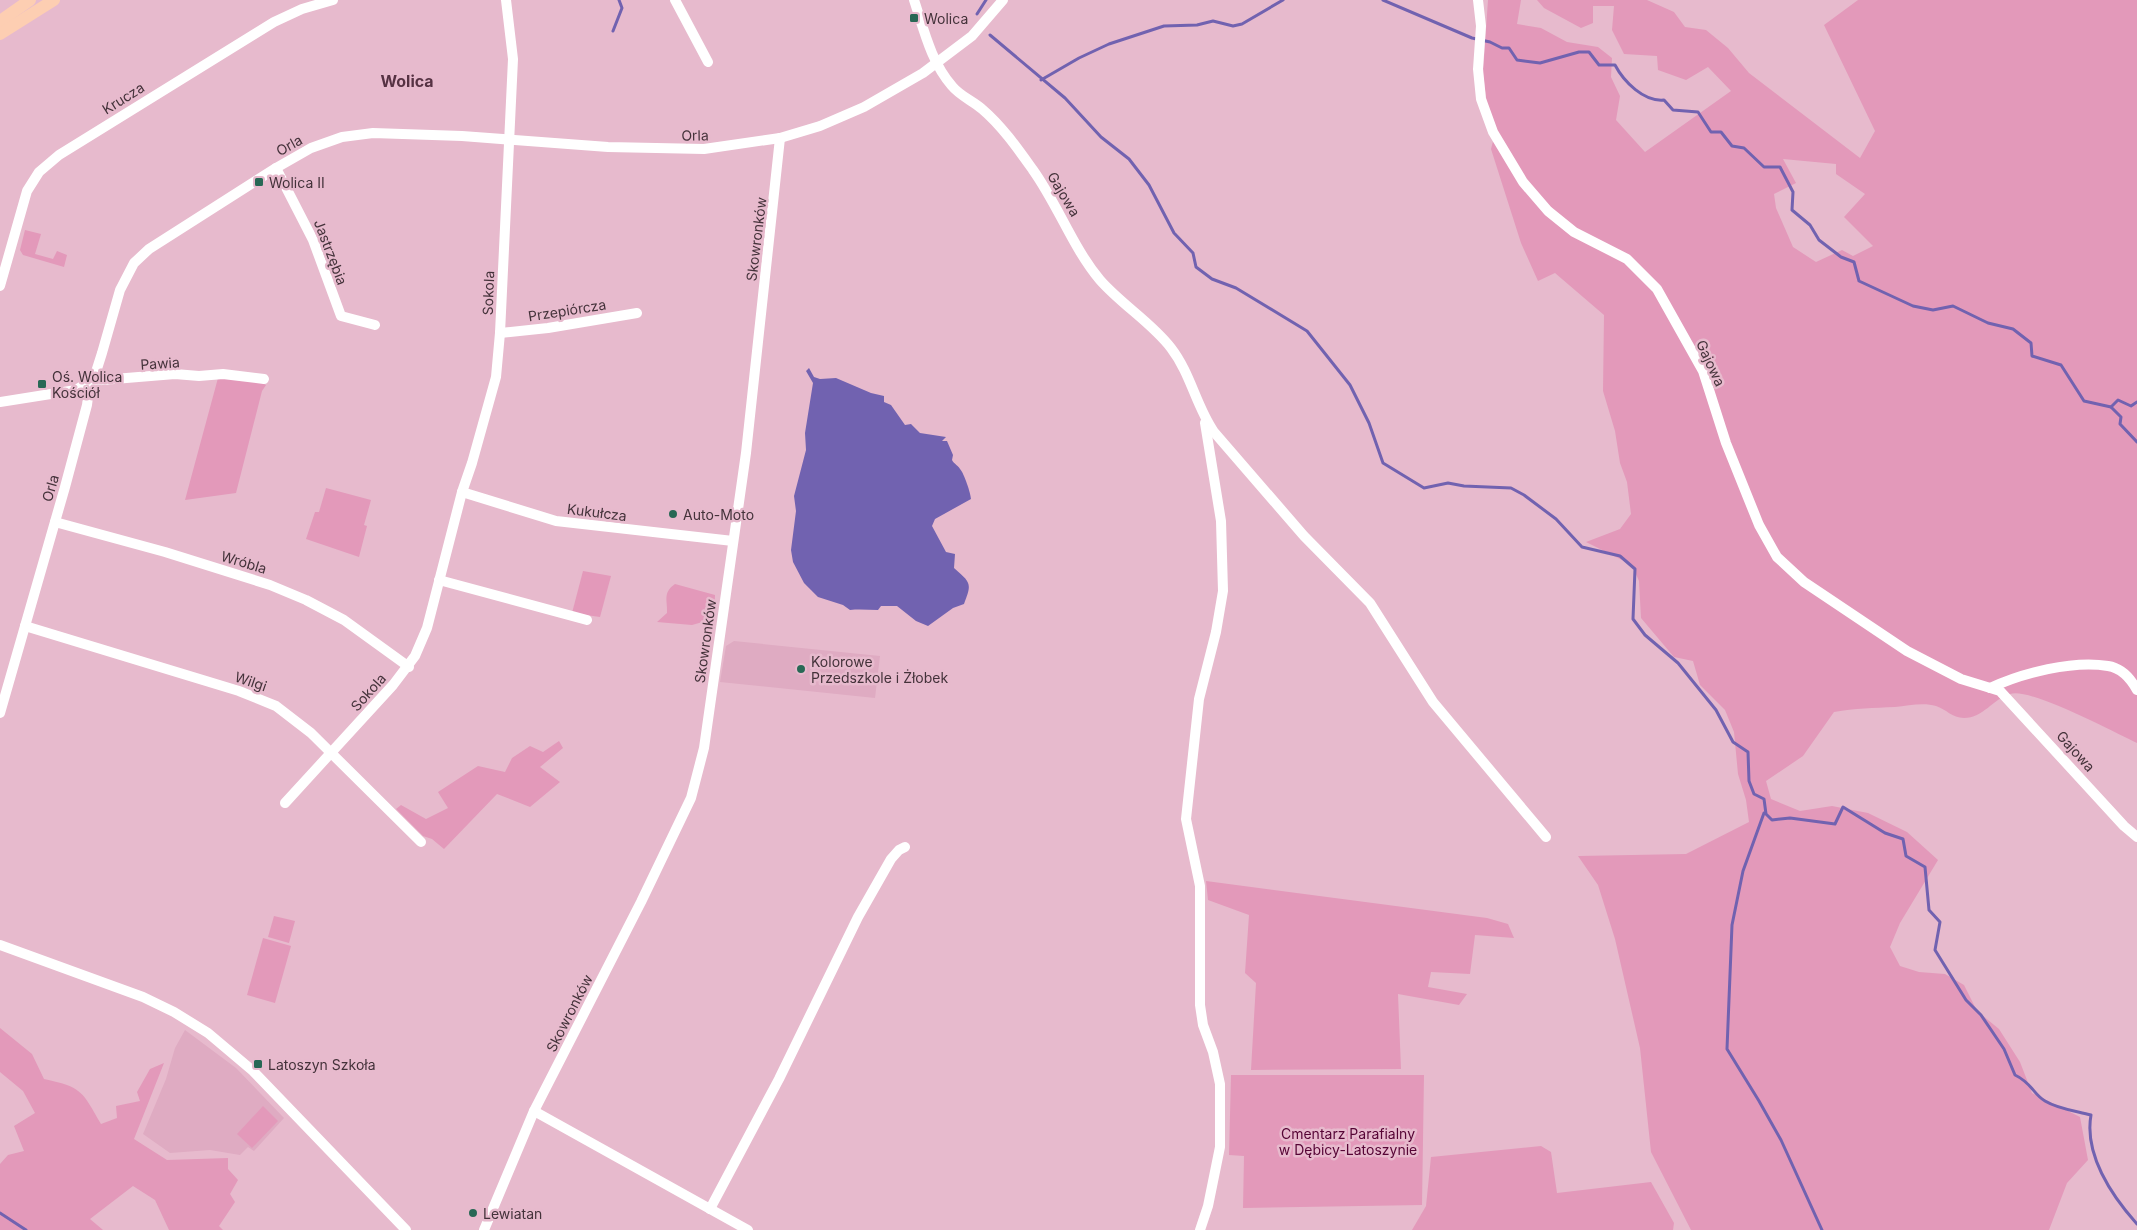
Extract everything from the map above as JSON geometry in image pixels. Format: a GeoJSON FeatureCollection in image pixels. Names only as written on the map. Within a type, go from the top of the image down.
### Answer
{"type":"FeatureCollection","features":[{"type":"Feature","properties":{"kind":"main road"},"geometry":{"type":"LineString","coordinates":[[0,21],[30,0]]}},
{"type":"Feature","properties":{"kind":"main road"},"geometry":{"type":"LineString","coordinates":[[0,34],[54,0]]}},
{"type":"Feature","properties":{"kind":"street","name":"Krucza"},"geometry":{"type":"LineString","coordinates":[[0,286],[27,191],[39,172],[55,159],[117,118],[274,22],[302,9],[333,0]]}},
{"type":"Feature","properties":{"kind":"street","name":"Sokola"},"geometry":{"type":"LineString","coordinates":[[285,803],[409,668],[427,628],[462,492],[496,377],[511,138],[512,59],[506,0]]}},
{"type":"Feature","properties":{"kind":"street"},"geometry":{"type":"LineString","coordinates":[[675,0],[708,62]]}},
{"type":"Feature","properties":{"kind":"street","name":"Gajowa"},"geometry":{"type":"LineString","coordinates":[[914,0],[937,64],[953,88],[982,108],[1022,154],[1044,186],[1091,268],[1101,280],[1165,341],[1186,370],[1204,418]]}},
{"type":"Feature","properties":{"kind":"street"},"geometry":{"type":"LineString","coordinates":[[937,64],[959,48],[1003,0]]}},
{"type":"Feature","properties":{"kind":"street","name":"Gajowa"},"geometry":{"type":"LineString","coordinates":[[1478,0],[1480,38],[1478,69],[1481,99],[1497,140],[1524,182],[1548,211],[1574,232],[1627,259],[1657,290],[1703,371],[1726,443],[1759,526],[1777,558],[1804,582],[1907,651],[1961,679],[2000,691],[2022,712],[2113,814],[2137,837]]}},
{"type":"Feature","properties":{"kind":"street","name":"Orla"},"geometry":{"type":"LineString","coordinates":[[0,713],[87,405],[90,381],[95,375],[120,290],[134,263],[163,239],[311,148],[342,138],[373,133],[511,138],[608,147],[704,150],[780,138],[820,126],[864,107],[937,64]]}},
{"type":"Feature","properties":{"kind":"street","name":"Skowronków"},"geometry":{"type":"LineString","coordinates":[[484,1230],[534,1111],[641,902],[691,798],[704,748],[746,453],[780,138]]}},
{"type":"Feature","properties":{"kind":"street","name":"Jastrzębia"},"geometry":{"type":"LineString","coordinates":[[276,168],[313,240],[341,316],[375,325]]}},
{"type":"Feature","properties":{"kind":"street","name":"Przepiórcza"},"geometry":{"type":"LineString","coordinates":[[500,333],[548,328],[637,312]]}},
{"type":"Feature","properties":{"kind":"street","name":"Pawia"},"geometry":{"type":"LineString","coordinates":[[0,402],[76,390],[90,381],[174,374],[199,376],[223,374],[264,379]]}},
{"type":"Feature","properties":{"kind":"street"},"geometry":{"type":"LineString","coordinates":[[1204,418],[1304,536],[1370,603],[1433,702],[1546,837]]}},
{"type":"Feature","properties":{"kind":"street"},"geometry":{"type":"LineString","coordinates":[[1200,1230],[1208,1206],[1220,1147],[1220,1084],[1213,1052],[1204,1032],[1201,1012],[1200,886],[1186,820],[1199,699],[1216,632],[1223,591],[1224,567],[1214,467],[1204,418]]}},
{"type":"Feature","properties":{"kind":"street","name":"Kukułcza"},"geometry":{"type":"LineString","coordinates":[[462,492],[556,521],[732,541]]}},
{"type":"Feature","properties":{"kind":"street","name":"Wróbla"},"geometry":{"type":"LineString","coordinates":[[55,522],[165,552],[270,585],[306,600],[344,620],[409,668]]}},
{"type":"Feature","properties":{"kind":"street"},"geometry":{"type":"LineString","coordinates":[[439,580],[587,620]]}},
{"type":"Feature","properties":{"kind":"street","name":"Wilgi"},"geometry":{"type":"LineString","coordinates":[[24,626],[257,696],[294,718],[422,842]]}},
{"type":"Feature","properties":{"kind":"street"},"geometry":{"type":"LineString","coordinates":[[1990,688],[2028,672],[2096,665],[2108,666],[2121,671],[2137,690]]}},
{"type":"Feature","properties":{"kind":"street"},"geometry":{"type":"LineString","coordinates":[[710,1209],[780,1079],[858,917],[892,860],[899,850],[905,847]]}},
{"type":"Feature","properties":{"kind":"street"},"geometry":{"type":"LineString","coordinates":[[0,945],[142,996],[174,1012],[208,1034],[253,1071],[406,1230]]}},
{"type":"Feature","properties":{"kind":"street"},"geometry":{"type":"LineString","coordinates":[[534,1111],[748,1230]]}},
{"type":"Feature","properties":{"kind":"shaded area"},"geometry":{"type":"Polygon","coordinates":[[[809,368],[814,377],[820,379],[836,378],[871,393],[884,396],[884,402],[891,405],[905,425],[911,424],[920,433],[946,437],[942,441],[947,441],[953,455],[952,460],[963,475],[969,488],[971,499],[935,519],[932,526],[946,552],[955,554],[954,568],[967,580],[969,587],[964,604],[953,608],[928,626],[916,621],[897,606],[881,606],[878,610],[850,610],[843,605],[818,597],[804,583],[793,562],[791,550],[796,511],[794,496],[806,450],[805,433],[813,383],[806,371],[809,368]]]}},
{"type":"Feature","properties":{"kind":"shaded area","name":"Kolorowe Przedszkole i Żłobek"},"geometry":{"type":"Polygon","coordinates":[[[734,641],[880,656],[875,698],[720,682],[726,646],[734,641]]]}},
{"type":"Feature","properties":{"kind":"shaded area"},"geometry":{"type":"Polygon","coordinates":[[[185,1030],[236,1068],[284,1118],[254,1151],[248,1147],[240,1155],[210,1150],[170,1153],[143,1134],[166,1079],[175,1048],[185,1030]]]}},
{"type":"Feature","properties":{"kind":"green space"},"geometry":{"type":"Polygon","coordinates":[[[1488,0],[1521,0],[1517,24],[1541,28],[1567,42],[1598,47],[1612,58],[1611,77],[1620,96],[1616,120],[1645,152],[1731,91],[1708,67],[1686,80],[1658,70],[1657,56],[1624,54],[1612,30],[1614,6],[1593,6],[1593,23],[1581,28],[1544,8],[1537,0],[1647,0],[1674,12],[1685,27],[1706,30],[1728,48],[1749,73],[1860,158],[1875,131],[1824,25],[1858,0],[2137,0],[2137,743],[2053,704],[2020,694],[2004,696],[1977,715],[1964,718],[1956,717],[1940,707],[1926,704],[1865,708],[1834,712],[1803,756],[1766,781],[1771,799],[1800,811],[1832,806],[1868,813],[1907,832],[1938,860],[1900,923],[1890,947],[1900,966],[1919,972],[1945,974],[1964,985],[1977,1011],[1999,1029],[2020,1062],[2032,1093],[2080,1117],[2088,1160],[2067,1183],[2049,1230],[1691,1230],[1651,1152],[1640,1048],[1615,939],[1598,885],[1578,856],[1686,854],[1749,822],[1746,800],[1738,774],[1734,732],[1725,710],[1700,685],[1693,661],[1674,657],[1641,618],[1639,581],[1632,565],[1586,542],[1620,529],[1631,514],[1627,482],[1620,463],[1615,431],[1603,391],[1604,315],[1555,273],[1538,281],[1521,243],[1491,149],[1496,130],[1488,113],[1483,73],[1488,0]],[[1783,159],[1796,183],[1774,194],[1776,208],[1793,247],[1816,262],[1842,250],[1853,256],[1873,246],[1844,217],[1865,194],[1836,174],[1836,164],[1783,159]]]}},
{"type":"Feature","properties":{"kind":"green space"},"geometry":{"type":"Polygon","coordinates":[[[25,230],[41,234],[35,254],[53,259],[57,251],[67,255],[64,267],[23,255],[20,250],[25,230]]]}},
{"type":"Feature","properties":{"kind":"green space"},"geometry":{"type":"Polygon","coordinates":[[[218,378],[260,382],[266,385],[262,391],[236,493],[185,500],[218,378]]]}},
{"type":"Feature","properties":{"kind":"green space"},"geometry":{"type":"Polygon","coordinates":[[[326,488],[371,500],[364,525],[367,526],[359,557],[306,539],[315,512],[319,512],[326,488]]]}},
{"type":"Feature","properties":{"kind":"green space"},"geometry":{"type":"Polygon","coordinates":[[[583,571],[611,576],[600,617],[572,613],[583,571]]]}},
{"type":"Feature","properties":{"kind":"green space"},"geometry":{"type":"Polygon","coordinates":[[[675,584],[715,595],[714,627],[706,621],[692,625],[657,622],[667,613],[666,597],[668,591],[675,584]]]}},
{"type":"Feature","properties":{"kind":"green space"},"geometry":{"type":"Polygon","coordinates":[[[559,741],[563,748],[540,767],[560,782],[530,807],[497,794],[444,849],[432,839],[423,836],[396,809],[401,805],[426,819],[448,808],[438,792],[478,766],[505,772],[512,758],[530,746],[543,752],[559,741]]]}},
{"type":"Feature","properties":{"kind":"green space"},"geometry":{"type":"Polygon","coordinates":[[[1206,881],[1487,918],[1508,924],[1514,938],[1475,935],[1470,974],[1431,972],[1428,987],[1467,994],[1459,1005],[1398,994],[1401,1069],[1251,1070],[1256,983],[1245,973],[1249,915],[1208,900],[1206,881]]]}},
{"type":"Feature","properties":{"kind":"green space"},"geometry":{"type":"Polygon","coordinates":[[[274,916],[295,921],[289,943],[268,937],[274,916]]]}},
{"type":"Feature","properties":{"kind":"green space"},"geometry":{"type":"Polygon","coordinates":[[[263,938],[291,946],[275,1003],[247,995],[263,938]]]}},
{"type":"Feature","properties":{"kind":"green space"},"geometry":{"type":"Polygon","coordinates":[[[0,1028],[32,1054],[44,1079],[66,1085],[80,1092],[101,1124],[117,1118],[116,1106],[140,1101],[137,1092],[150,1069],[164,1063],[134,1139],[167,1160],[228,1158],[228,1169],[238,1180],[230,1194],[235,1202],[219,1226],[223,1230],[169,1230],[155,1200],[133,1186],[90,1219],[103,1230],[0,1230],[0,1164],[8,1155],[24,1151],[14,1126],[35,1113],[23,1091],[0,1072],[0,1028]]]}},
{"type":"Feature","properties":{"kind":"green space","name":"Cmentarz Parafialny w Dębicy-Latoszynie"},"geometry":{"type":"Polygon","coordinates":[[[1231,1075],[1424,1075],[1422,1205],[1243,1208],[1244,1156],[1229,1155],[1231,1075]]]}},
{"type":"Feature","properties":{"kind":"green space"},"geometry":{"type":"Polygon","coordinates":[[[263,1106],[278,1121],[252,1148],[237,1134],[263,1106]]]}},
{"type":"Feature","properties":{"kind":"green space"},"geometry":{"type":"Polygon","coordinates":[[[1541,1146],[1551,1152],[1557,1193],[1651,1182],[1674,1223],[1673,1230],[1412,1230],[1426,1206],[1431,1157],[1541,1146]]]}},
{"type":"Feature","properties":{"kind":"waterway"},"geometry":{"type":"LineString","coordinates":[[613,31],[622,8],[619,0]]}},
{"type":"Feature","properties":{"kind":"waterway"},"geometry":{"type":"LineString","coordinates":[[977,14],[986,0]]}},
{"type":"Feature","properties":{"kind":"waterway"},"geometry":{"type":"LineString","coordinates":[[1041,80],[1079,58],[1109,44],[1164,26],[1197,25],[1213,21],[1233,26],[1242,24],[1283,0]]}},
{"type":"Feature","properties":{"kind":"waterway"},"geometry":{"type":"LineString","coordinates":[[1383,0],[1472,38],[1490,42],[1502,48],[1509,48],[1517,60],[1540,63],[1579,52],[1589,52],[1599,65],[1615,65],[1635,90],[1649,98],[1664,100],[1673,110],[1698,112],[1711,132],[1721,132],[1732,146],[1744,148],[1764,167],[1780,167],[1793,192],[1792,210],[1810,225],[1819,240],[1841,257],[1854,262],[1859,281],[1913,306],[1933,310],[1953,306],[1988,323],[2013,329],[2031,343],[2032,356],[2061,365],[2084,401],[2111,407],[2118,400],[2131,406],[2137,402]]}},
{"type":"Feature","properties":{"kind":"waterway"},"geometry":{"type":"LineString","coordinates":[[990,35],[1065,98],[1101,137],[1129,159],[1149,185],[1174,233],[1193,253],[1196,267],[1212,279],[1236,288],[1307,331],[1350,385],[1369,423],[1383,463],[1424,488],[1448,483],[1464,486],[1511,488],[1524,495],[1556,519],[1582,547],[1620,556],[1635,569],[1633,619],[1645,635],[1678,663],[1716,710],[1733,742],[1748,752],[1749,781],[1754,794],[1764,799],[1766,814],[1772,820],[1790,818],[1835,824],[1843,807],[1885,833],[1903,839],[1906,856],[1925,867],[1929,910],[1940,922],[1935,950],[1966,1000],[1981,1015],[2004,1049],[2015,1075],[2025,1081],[2041,1098],[2050,1104],[2091,1115],[2090,1130],[2096,1159],[2109,1187],[2137,1224]]}},
{"type":"Feature","properties":{"kind":"waterway"},"geometry":{"type":"LineString","coordinates":[[2111,407],[2121,417],[2120,424],[2137,442]]}},
{"type":"Feature","properties":{"kind":"waterway"},"geometry":{"type":"LineString","coordinates":[[1764,813],[1743,871],[1732,925],[1727,1049],[1781,1140],[1822,1230]]}},
{"type":"Feature","properties":{"kind":"waterway"},"geometry":{"type":"LineString","coordinates":[[0,1213],[26,1230]]}},
{"type":"Feature","properties":{"kind":"place","name":"Wolica"},"geometry":{"type":"Point","coordinates":[914,18]}},
{"type":"Feature","properties":{"kind":"place","name":"Wolica II"},"geometry":{"type":"Point","coordinates":[259,182]}},
{"type":"Feature","properties":{"kind":"place","name":"Oś. Wolica Kościół"},"geometry":{"type":"Point","coordinates":[42,384]}},
{"type":"Feature","properties":{"kind":"place","name":"Auto-Moto"},"geometry":{"type":"Point","coordinates":[673,514]}},
{"type":"Feature","properties":{"kind":"place","name":"Kolorowe Przedszkole i Żłobek"},"geometry":{"type":"Point","coordinates":[801,669]}},
{"type":"Feature","properties":{"kind":"place","name":"Latoszyn Szkoła"},"geometry":{"type":"Point","coordinates":[258,1064]}},
{"type":"Feature","properties":{"kind":"place","name":"Lewiatan"},"geometry":{"type":"Point","coordinates":[473,1213]}},
{"type":"Feature","properties":{"kind":"district","name":"Wolica"},"geometry":{"type":"Point","coordinates":[407,81]}}]}
